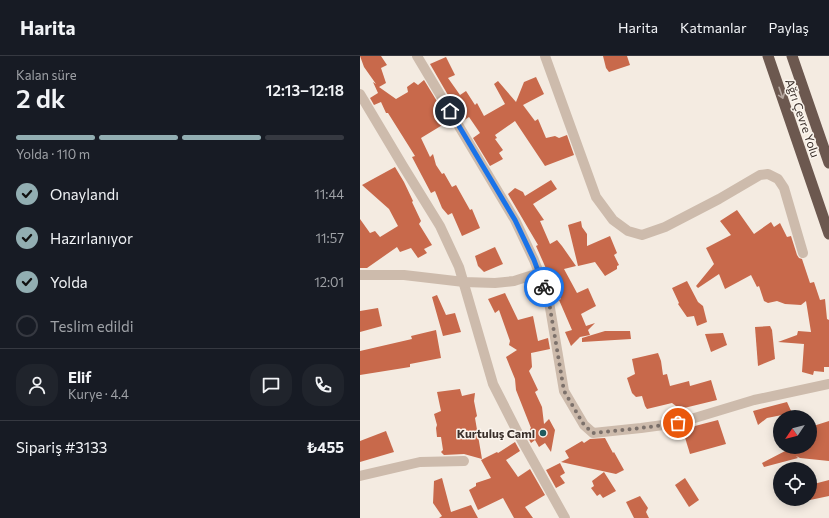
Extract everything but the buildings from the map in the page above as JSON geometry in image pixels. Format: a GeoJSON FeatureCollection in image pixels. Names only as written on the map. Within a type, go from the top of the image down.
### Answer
{"type":"FeatureCollection","features":[{"type":"Feature","properties":{"kind":"highway","name":"Ağrı Çevre Yolu"},"geometry":{"type":"LineString","coordinates":[[768,56],[829,234]]}},
{"type":"Feature","properties":{"kind":"highway","name":"Ağrı Çevre Yolu"},"geometry":{"type":"LineString","coordinates":[[792,56],[829,163]]}},
{"type":"Feature","properties":{"kind":"street"},"geometry":{"type":"LineString","coordinates":[[417,56],[515,220],[548,296],[564,391],[584,425],[593,433],[678,423],[754,400],[829,384]]}},
{"type":"Feature","properties":{"kind":"street"},"geometry":{"type":"LineString","coordinates":[[546,56],[596,197],[613,220],[620,226],[628,231],[642,235],[664,227],[719,199],[760,175],[768,174],[778,179],[784,188],[803,253]]}},
{"type":"Feature","properties":{"kind":"street"},"geometry":{"type":"LineString","coordinates":[[360,94],[440,226],[459,267],[493,384],[563,517]]}},
{"type":"Feature","properties":{"kind":"street"},"geometry":{"type":"LineString","coordinates":[[360,275],[404,275],[464,282],[495,283],[514,281],[539,273]]}},
{"type":"Feature","properties":{"kind":"street"},"geometry":{"type":"LineString","coordinates":[[360,476],[420,462],[464,461]]}},
{"type":"Feature","properties":{"kind":"way so far"},"geometry":{"type":"LineString","coordinates":[[544,287],[548,296],[564,391],[584,425],[593,433],[678,423]]}},
{"type":"Feature","properties":{"kind":"place","name":"Kurtuluş Cami"},"geometry":{"type":"Point","coordinates":[543,433]}},
{"type":"Feature","properties":{"kind":"route"},"geometry":{"type":"LineString","coordinates":[[450,111],[515,220],[534,260],[544,287]]}}]}
